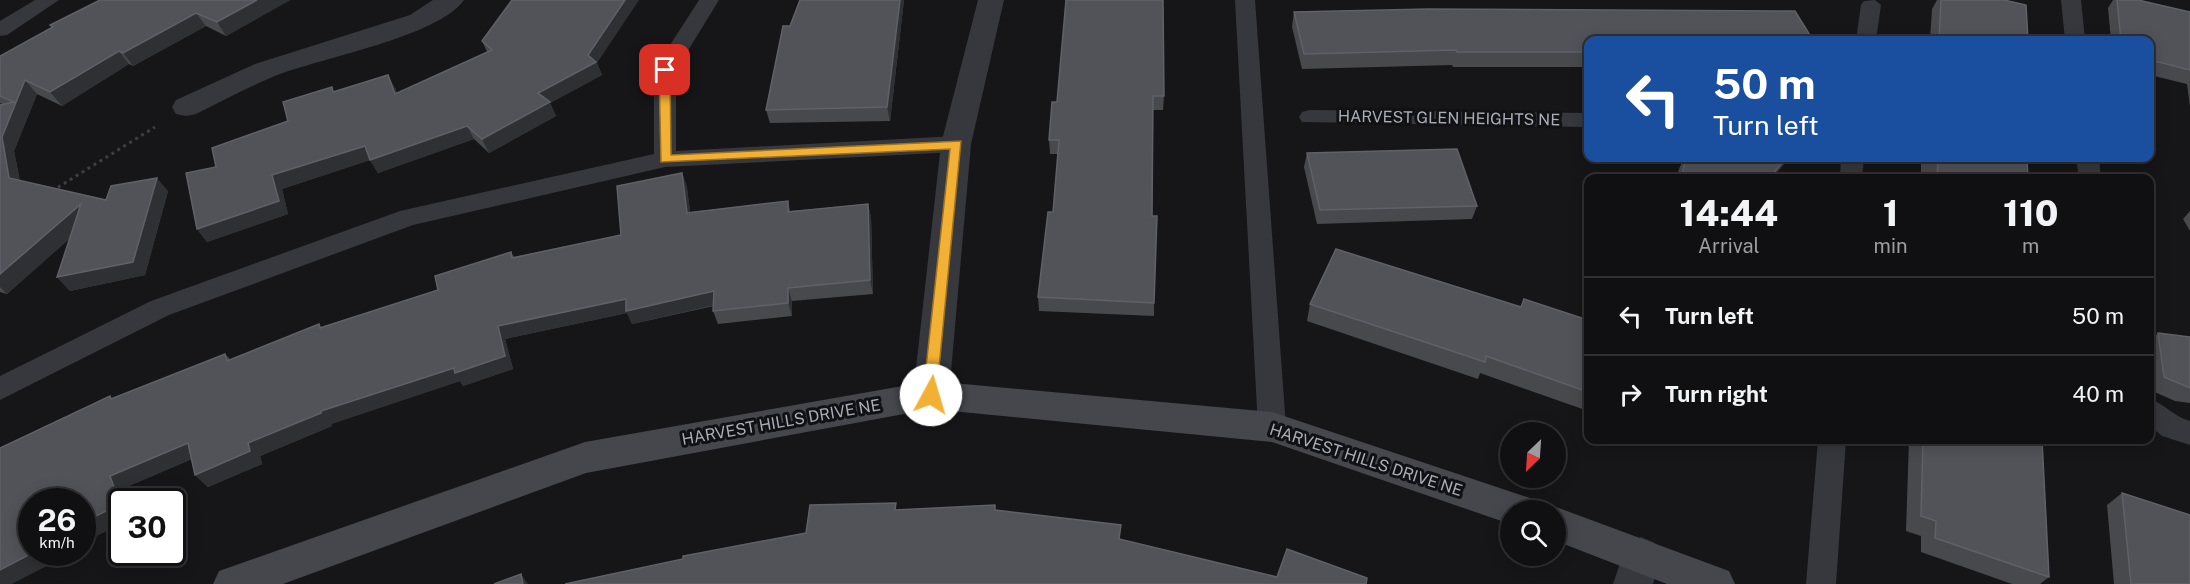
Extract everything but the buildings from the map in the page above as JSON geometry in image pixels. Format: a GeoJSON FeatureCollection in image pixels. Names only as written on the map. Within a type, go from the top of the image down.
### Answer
{"type":"FeatureCollection","features":[{"type":"Feature","properties":{"kind":"street"},"geometry":{"type":"LineString","coordinates":[[186,107],[265,70],[419,21],[451,0]]}},
{"type":"Feature","properties":{"kind":"street"},"geometry":{"type":"LineString","coordinates":[[931,395],[956,144],[991,0]]}},
{"type":"Feature","properties":{"kind":"street","name":"HARVEST HILLS DRIVE NE"},"geometry":{"type":"LineString","coordinates":[[233,584],[585,458],[931,395],[1272,427],[1500,504]]}},
{"type":"Feature","properties":{"kind":"street"},"geometry":{"type":"LineString","coordinates":[[1566,530],[1637,570],[1714,584]]}},
{"type":"Feature","properties":{"kind":"lane"},"geometry":{"type":"LineString","coordinates":[[0,30],[49,0]]}},
{"type":"Feature","properties":{"kind":"lane"},"geometry":{"type":"LineString","coordinates":[[665,159],[665,70],[710,0]]}},
{"type":"Feature","properties":{"kind":"lane"},"geometry":{"type":"LineString","coordinates":[[1245,0],[1272,427]]}},
{"type":"Feature","properties":{"kind":"lane"},"geometry":{"type":"LineString","coordinates":[[2071,0],[2075,36]]}},
{"type":"Feature","properties":{"kind":"lane"},"geometry":{"type":"LineString","coordinates":[[1866,36],[1870,5]]}},
{"type":"Feature","properties":{"kind":"lane","name":"HARVEST GLEN HEIGHTS NE"},"geometry":{"type":"LineString","coordinates":[[1311,117],[1584,120]]}},
{"type":"Feature","properties":{"kind":"lane"},"geometry":{"type":"LineString","coordinates":[[0,389],[160,308],[409,217],[665,159],[956,144]]}},
{"type":"Feature","properties":{"kind":"lane"},"geometry":{"type":"LineString","coordinates":[[2154,413],[2172,428],[2190,433]]}},
{"type":"Feature","properties":{"kind":"lane"},"geometry":{"type":"LineString","coordinates":[[1821,584],[1832,444]]}},
{"type":"Feature","properties":{"kind":"path"},"geometry":{"type":"LineString","coordinates":[[48,193],[96,166],[186,107]]}},
{"type":"Feature","properties":{"kind":"route"},"geometry":{"type":"LineString","coordinates":[[665,70],[665,159],[956,144],[931,395]]}}]}
